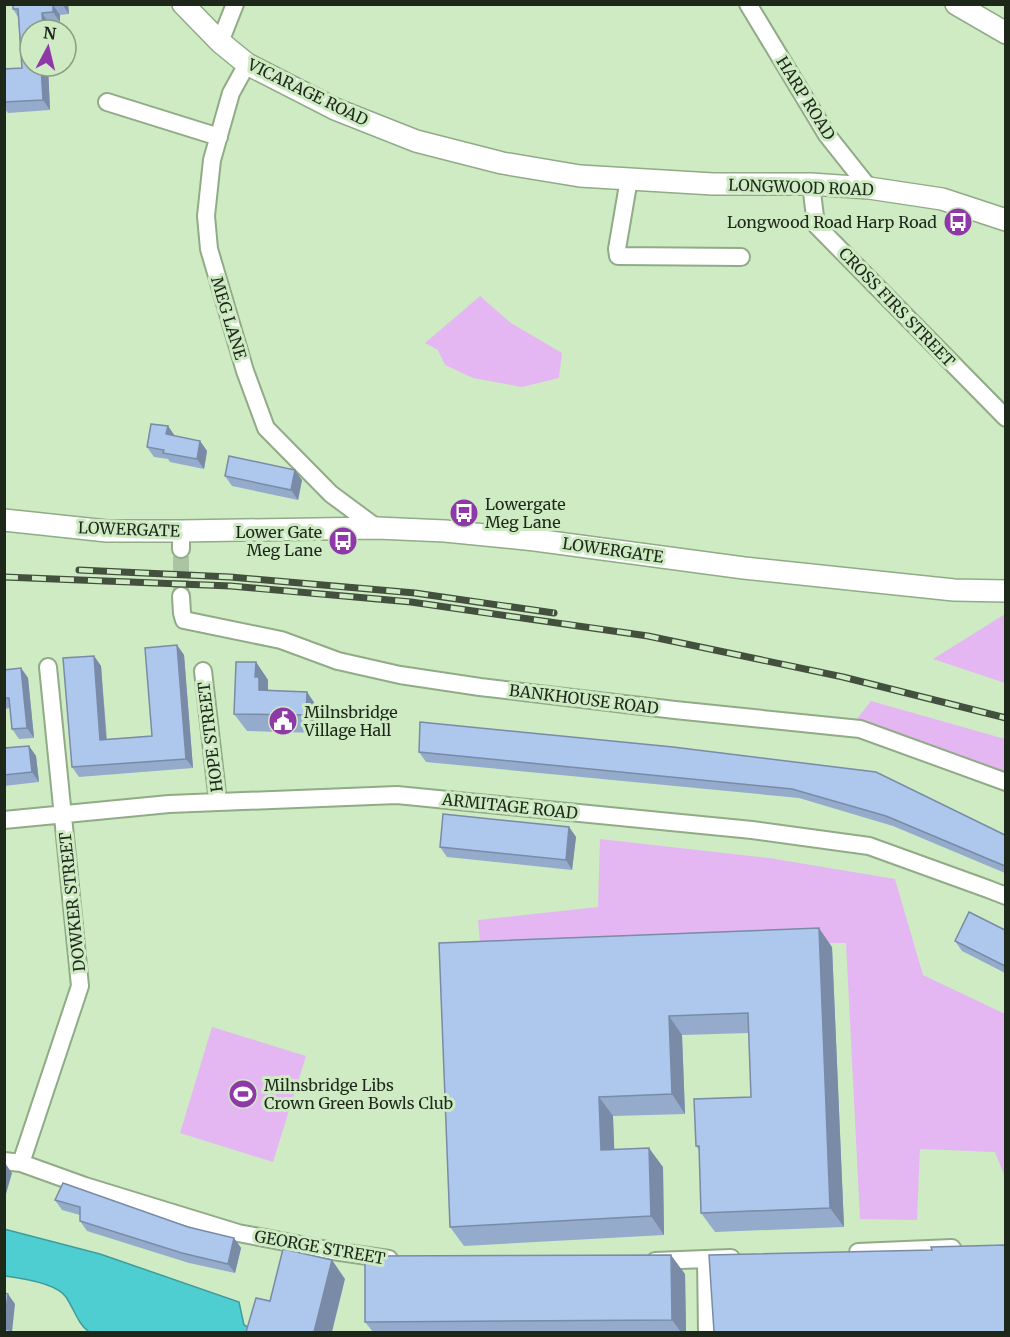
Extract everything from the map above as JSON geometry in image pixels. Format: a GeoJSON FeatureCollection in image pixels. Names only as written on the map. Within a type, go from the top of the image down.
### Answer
{"type":"FeatureCollection","features":[{"type":"Feature","properties":{"kind":"street","name":"VICARAGE ROAD"},"geometry":{"type":"LineString","coordinates":[[183,4],[220,42],[247,64],[335,109],[416,141]]}},
{"type":"Feature","properties":{"kind":"street"},"geometry":{"type":"LineString","coordinates":[[220,42],[235,4]]}},
{"type":"Feature","properties":{"kind":"street","name":"HARP ROAD"},"geometry":{"type":"LineString","coordinates":[[748,4],[827,135],[869,188]]}},
{"type":"Feature","properties":{"kind":"street"},"geometry":{"type":"LineString","coordinates":[[956,4],[1005,33]]}},
{"type":"Feature","properties":{"kind":"street","name":"MEG LANE"},"geometry":{"type":"LineString","coordinates":[[247,64],[231,93],[212,160],[206,216],[208,249],[245,371],[266,428],[331,494],[377,528]]}},
{"type":"Feature","properties":{"kind":"street"},"geometry":{"type":"LineString","coordinates":[[107,102],[219,137]]}},
{"type":"Feature","properties":{"kind":"street","name":"LONGWOOD ROAD"},"geometry":{"type":"LineString","coordinates":[[416,141],[502,163],[580,176],[713,184],[811,184],[869,188],[942,199],[1005,220]]}},
{"type":"Feature","properties":{"kind":"street"},"geometry":{"type":"LineString","coordinates":[[629,179],[616,249],[618,255],[741,257]]}},
{"type":"Feature","properties":{"kind":"street","name":"CROSS FIRS STREET"},"geometry":{"type":"LineString","coordinates":[[811,184],[816,225],[1005,418]]}},
{"type":"Feature","properties":{"kind":"street","name":"LOWERGATE"},"geometry":{"type":"LineString","coordinates":[[4,520],[181,540],[377,528],[445,531],[535,540],[744,568],[954,590],[1005,591]]}},
{"type":"Feature","properties":{"kind":"street","name":"BANKHOUSE ROAD"},"geometry":{"type":"LineString","coordinates":[[181,596],[184,620],[280,640],[338,662],[400,675],[480,687],[860,729],[1005,782]]}},
{"type":"Feature","properties":{"kind":"street","name":"DOWKER STREET"},"geometry":{"type":"LineString","coordinates":[[13,1162],[80,986],[48,667]]}},
{"type":"Feature","properties":{"kind":"street","name":"HOPE STREET"},"geometry":{"type":"LineString","coordinates":[[202,671],[218,802]]}},
{"type":"Feature","properties":{"kind":"street","name":"ARMITAGE ROAD"},"geometry":{"type":"LineString","coordinates":[[4,820],[169,804],[397,795],[752,830],[869,846],[1005,896]]}},
{"type":"Feature","properties":{"kind":"street","name":"GEORGE STREET"},"geometry":{"type":"LineString","coordinates":[[13,1162],[238,1233],[333,1251],[401,1260]]}},
{"type":"Feature","properties":{"kind":"street"},"geometry":{"type":"LineString","coordinates":[[845,1253],[967,1248]]}},
{"type":"Feature","properties":{"kind":"street"},"geometry":{"type":"LineString","coordinates":[[644,1261],[742,1258]]}},
{"type":"Feature","properties":{"kind":"street"},"geometry":{"type":"LineString","coordinates":[[706,1259],[707,1332]]}},
{"type":"Feature","properties":{"kind":"shaded area"},"geometry":{"type":"Polygon","coordinates":[[[480,296],[511,323],[562,353],[559,378],[522,387],[473,378],[445,365],[438,350],[425,343],[480,296]]]}},
{"type":"Feature","properties":{"kind":"shaded area"},"geometry":{"type":"Polygon","coordinates":[[[1005,614],[1005,683],[933,659],[1005,614]]]}},
{"type":"Feature","properties":{"kind":"shaded area"},"geometry":{"type":"Polygon","coordinates":[[[871,701],[1005,739],[1005,773],[856,720],[871,701]]]}},
{"type":"Feature","properties":{"kind":"shaded area"},"geometry":{"type":"Polygon","coordinates":[[[600,839],[769,858],[895,879],[923,975],[1005,1014],[1005,1177],[995,1152],[920,1149],[917,1220],[860,1219],[846,943],[480,942],[478,920],[598,907],[600,839]]]}},
{"type":"Feature","properties":{"kind":"shaded area","name":"Milnsbridge Libs Crown Green Bowls Club"},"geometry":{"type":"Polygon","coordinates":[[[212,1027],[306,1056],[273,1162],[180,1133],[212,1027]]]}},
{"type":"Feature","properties":{"kind":"water"},"geometry":{"type":"Polygon","coordinates":[[[4,1229],[100,1254],[239,1302],[244,1325],[254,1332],[89,1332],[61,1292],[38,1282],[5,1276],[4,1229]]]}},
{"type":"Feature","properties":{"kind":"building"},"geometry":{"type":"Polygon","coordinates":[[[13,4],[59,4],[53,5],[53,12],[42,13],[42,18],[19,18],[18,9],[13,9],[13,4]]]}},
{"type":"Feature","properties":{"kind":"building"},"geometry":{"type":"Polygon","coordinates":[[[18,68],[18,78],[42,78],[43,100],[4,102],[4,69],[18,68]]]}},
{"type":"Feature","properties":{"kind":"building"},"geometry":{"type":"Polygon","coordinates":[[[151,424],[168,426],[166,434],[200,441],[197,459],[163,453],[164,450],[147,447],[151,424]]]}},
{"type":"Feature","properties":{"kind":"building"},"geometry":{"type":"Polygon","coordinates":[[[229,456],[295,470],[291,490],[225,476],[229,456]]]}},
{"type":"Feature","properties":{"kind":"building"},"geometry":{"type":"Polygon","coordinates":[[[177,645],[186,759],[72,767],[63,658],[94,656],[100,740],[152,736],[145,648],[177,645]]]}},
{"type":"Feature","properties":{"kind":"building"},"geometry":{"type":"Polygon","coordinates":[[[236,662],[256,662],[255,677],[259,677],[259,690],[307,692],[306,715],[234,714],[236,662]]]}},
{"type":"Feature","properties":{"kind":"building"},"geometry":{"type":"Polygon","coordinates":[[[21,668],[27,728],[12,729],[9,698],[4,698],[4,670],[21,668]]]}},
{"type":"Feature","properties":{"kind":"building"},"geometry":{"type":"Polygon","coordinates":[[[420,722],[673,747],[876,772],[1005,835],[1005,866],[886,816],[792,789],[419,752],[420,722]]]}},
{"type":"Feature","properties":{"kind":"building"},"geometry":{"type":"Polygon","coordinates":[[[29,746],[32,772],[4,775],[4,748],[29,746]]]}},
{"type":"Feature","properties":{"kind":"building"},"geometry":{"type":"Polygon","coordinates":[[[443,814],[569,827],[566,860],[440,847],[443,814]]]}},
{"type":"Feature","properties":{"kind":"building"},"geometry":{"type":"Polygon","coordinates":[[[969,912],[1005,930],[1005,966],[955,941],[969,912]]]}},
{"type":"Feature","properties":{"kind":"building"},"geometry":{"type":"Polygon","coordinates":[[[819,928],[830,1208],[701,1213],[699,1146],[696,1146],[694,1099],[751,1097],[748,1013],[669,1016],[672,1094],[599,1097],[601,1150],[649,1148],[651,1216],[450,1227],[439,943],[819,928]]]}},
{"type":"Feature","properties":{"kind":"building"},"geometry":{"type":"Polygon","coordinates":[[[63,1183],[188,1227],[234,1238],[228,1264],[182,1253],[80,1221],[80,1207],[55,1200],[63,1183]]]}},
{"type":"Feature","properties":{"kind":"building"},"geometry":{"type":"Polygon","coordinates":[[[1005,1245],[1005,1332],[714,1332],[709,1255],[932,1250],[931,1247],[1005,1245]]]}},
{"type":"Feature","properties":{"kind":"building"},"geometry":{"type":"Polygon","coordinates":[[[283,1249],[332,1260],[314,1332],[246,1332],[256,1298],[270,1301],[283,1249]]]}},
{"type":"Feature","properties":{"kind":"building"},"geometry":{"type":"Polygon","coordinates":[[[671,1255],[672,1320],[365,1322],[365,1256],[671,1255]]]}},
{"type":"Feature","properties":{"kind":"building"},"geometry":{"type":"Polygon","coordinates":[[[4,1293],[8,1294],[4,1325],[4,1293]]]}},
{"type":"Feature","properties":{"kind":"tunnel"},"geometry":{"type":"LineString","coordinates":[[181,549],[181,596]]}},
{"type":"Feature","properties":{"kind":"railway"},"geometry":{"type":"LineString","coordinates":[[79,570],[230,577],[415,593],[554,613]]}},
{"type":"Feature","properties":{"kind":"railway"},"geometry":{"type":"LineString","coordinates":[[4,577],[231,586],[411,602],[648,636],[843,677],[1006,718]]}},
{"type":"Feature","properties":{"kind":"place","name":"Longwood Road Harp Road"},"geometry":{"type":"Point","coordinates":[958,222]}},
{"type":"Feature","properties":{"kind":"place","name":"Lowergate Meg Lane"},"geometry":{"type":"Point","coordinates":[464,513]}},
{"type":"Feature","properties":{"kind":"place","name":"Lower Gate Meg Lane"},"geometry":{"type":"Point","coordinates":[343,541]}},
{"type":"Feature","properties":{"kind":"place","name":"Milnsbridge Village Hall"},"geometry":{"type":"Point","coordinates":[283,721]}},
{"type":"Feature","properties":{"kind":"place","name":"Milnsbridge Libs Crown Green Bowls Club"},"geometry":{"type":"Point","coordinates":[243,1094]}}]}
